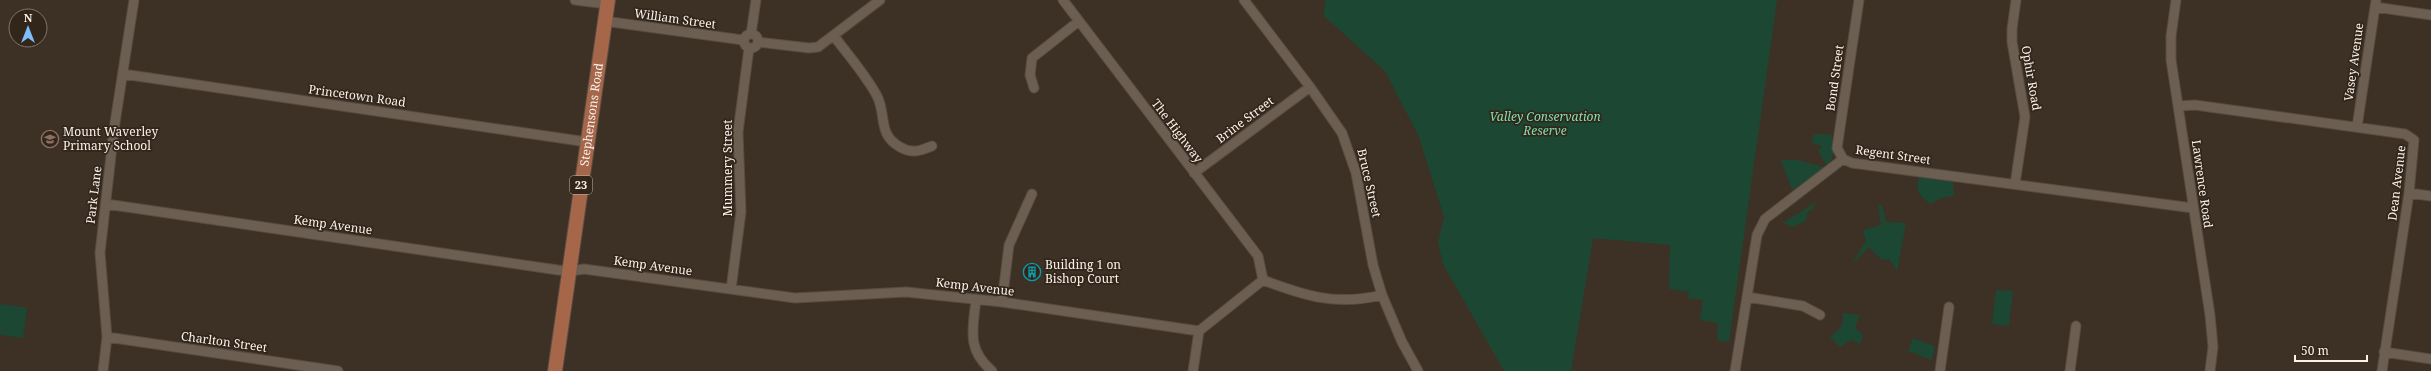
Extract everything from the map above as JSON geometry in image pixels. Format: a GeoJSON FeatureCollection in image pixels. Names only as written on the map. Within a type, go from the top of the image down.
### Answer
{"type":"FeatureCollection","features":[{"type":"Feature","properties":{"kind":"main road","name":"Stephensons Road"},"geometry":{"type":"LineString","coordinates":[[555,371],[571,271],[587,142],[607,2]]}},
{"type":"Feature","properties":{"kind":"street","name":"Park Lane"},"geometry":{"type":"LineString","coordinates":[[103,371],[107,337],[100,253],[134,0]]}},
{"type":"Feature","properties":{"kind":"street"},"geometry":{"type":"LineString","coordinates":[[575,0],[607,2]]}},
{"type":"Feature","properties":{"kind":"street"},"geometry":{"type":"LineString","coordinates":[[751,34],[756,0]]}},
{"type":"Feature","properties":{"kind":"street"},"geometry":{"type":"LineString","coordinates":[[758,42],[809,48],[818,47],[880,0]]}},
{"type":"Feature","properties":{"kind":"street","name":"The Highway"},"geometry":{"type":"LineString","coordinates":[[1063,0],[1258,256],[1263,280]]}},
{"type":"Feature","properties":{"kind":"street","name":"Bruce Street"},"geometry":{"type":"LineString","coordinates":[[1244,0],[1310,87],[1342,133],[1356,173],[1373,265],[1382,295],[1402,342],[1418,371]]}},
{"type":"Feature","properties":{"kind":"street","name":"Bond Street"},"geometry":{"type":"LineString","coordinates":[[1843,158],[1837,148],[1859,0]]}},
{"type":"Feature","properties":{"kind":"street","name":"Ophir Road"},"geometry":{"type":"LineString","coordinates":[[2016,0],[2012,29],[2012,42],[2025,117],[2016,184]]}},
{"type":"Feature","properties":{"kind":"street","name":"Lawrence Road"},"geometry":{"type":"LineString","coordinates":[[2176,0],[2170,36],[2171,60],[2194,208],[2213,348],[2210,371]]}},
{"type":"Feature","properties":{"kind":"street"},"geometry":{"type":"LineString","coordinates":[[2375,4],[2431,15]]}},
{"type":"Feature","properties":{"kind":"street","name":"Vasey Avenue"},"geometry":{"type":"LineString","coordinates":[[2357,128],[2375,4]]}},
{"type":"Feature","properties":{"kind":"street","name":"William Street"},"geometry":{"type":"LineString","coordinates":[[604,20],[743,40]]}},
{"type":"Feature","properties":{"kind":"street"},"geometry":{"type":"LineString","coordinates":[[1034,88],[1030,75],[1032,58],[1079,21]]}},
{"type":"Feature","properties":{"kind":"street"},"geometry":{"type":"LineString","coordinates":[[751,34],[746,36],[743,40],[745,46],[749,48],[756,46],[758,42]]}},
{"type":"Feature","properties":{"kind":"street"},"geometry":{"type":"LineString","coordinates":[[751,34],[756,36],[758,42]]}},
{"type":"Feature","properties":{"kind":"street"},"geometry":{"type":"LineString","coordinates":[[834,36],[878,97],[886,134],[895,144],[909,152],[920,151],[932,146]]}},
{"type":"Feature","properties":{"kind":"street","name":"Mummery Street"},"geometry":{"type":"LineString","coordinates":[[731,289],[741,212],[738,132],[749,48]]}},
{"type":"Feature","properties":{"kind":"street","name":"Princetown Road"},"geometry":{"type":"LineString","coordinates":[[123,74],[587,142]]}},
{"type":"Feature","properties":{"kind":"street","name":"Brine Street"},"geometry":{"type":"LineString","coordinates":[[1194,173],[1310,87]]}},
{"type":"Feature","properties":{"kind":"street","name":"Dean Avenue"},"geometry":{"type":"LineString","coordinates":[[2179,106],[2195,105],[2405,134],[2414,140],[2410,193],[2382,371]]}},
{"type":"Feature","properties":{"kind":"street","name":"Regent Street"},"geometry":{"type":"LineString","coordinates":[[1735,371],[1747,297],[1752,252],[1757,235],[1765,219],[1843,158],[1852,163],[2194,208]]}},
{"type":"Feature","properties":{"kind":"street"},"geometry":{"type":"LineString","coordinates":[[2410,193],[2431,196]]}},
{"type":"Feature","properties":{"kind":"street"},"geometry":{"type":"LineString","coordinates":[[1002,302],[1009,245],[1032,194]]}},
{"type":"Feature","properties":{"kind":"street","name":"Kemp Avenue"},"geometry":{"type":"LineString","coordinates":[[106,204],[571,271],[584,269],[795,298],[906,292],[1002,302],[1199,331]]}},
{"type":"Feature","properties":{"kind":"street"},"geometry":{"type":"LineString","coordinates":[[1193,371],[1199,331],[1263,280],[1305,296],[1331,300],[1365,299],[1382,295]]}},
{"type":"Feature","properties":{"kind":"street"},"geometry":{"type":"LineString","coordinates":[[1747,297],[1803,306],[1820,315]]}},
{"type":"Feature","properties":{"kind":"street"},"geometry":{"type":"LineString","coordinates":[[976,299],[971,342],[979,357],[992,371]]}},
{"type":"Feature","properties":{"kind":"street"},"geometry":{"type":"LineString","coordinates":[[1940,371],[1949,307]]}},
{"type":"Feature","properties":{"kind":"street"},"geometry":{"type":"LineString","coordinates":[[2070,371],[2076,326]]}},
{"type":"Feature","properties":{"kind":"street","name":"Charlton Street"},"geometry":{"type":"LineString","coordinates":[[107,337],[338,371]]}},
{"type":"Feature","properties":{"kind":"street"},"geometry":{"type":"LineString","coordinates":[[2384,352],[2431,359]]}},
{"type":"Feature","properties":{"kind":"green space","name":"Valley Conservation Reserve"},"geometry":{"type":"Polygon","coordinates":[[[1325,0],[1777,0],[1729,342],[1717,340],[1718,323],[1700,320],[1703,300],[1688,298],[1689,292],[1669,289],[1670,245],[1593,238],[1571,371],[1504,371],[1443,264],[1438,242],[1444,217],[1419,137],[1385,71],[1324,16],[1325,0]]]}},
{"type":"Feature","properties":{"kind":"green space"},"geometry":{"type":"Polygon","coordinates":[[[1831,134],[1834,153],[1828,167],[1818,151],[1822,146],[1812,143],[1813,135],[1831,134]]]}},
{"type":"Feature","properties":{"kind":"green space"},"geometry":{"type":"Polygon","coordinates":[[[1781,160],[1798,160],[1826,168],[1792,190],[1781,160]]]}},
{"type":"Feature","properties":{"kind":"green space"},"geometry":{"type":"Polygon","coordinates":[[[1919,177],[1953,182],[1954,196],[1941,198],[1931,204],[1919,193],[1919,177]]]}},
{"type":"Feature","properties":{"kind":"green space"},"geometry":{"type":"Polygon","coordinates":[[[1816,202],[1813,209],[1807,212],[1806,221],[1792,227],[1783,223],[1816,202]]]}},
{"type":"Feature","properties":{"kind":"green space"},"geometry":{"type":"Polygon","coordinates":[[[1878,205],[1882,205],[1886,222],[1906,223],[1897,271],[1889,259],[1882,260],[1869,247],[1851,265],[1866,241],[1863,230],[1881,225],[1878,205]]]}},
{"type":"Feature","properties":{"kind":"green space"},"geometry":{"type":"Polygon","coordinates":[[[1996,290],[2013,291],[2009,326],[1992,324],[1996,290]]]}},
{"type":"Feature","properties":{"kind":"green space"},"geometry":{"type":"Polygon","coordinates":[[[0,304],[27,308],[23,338],[0,335],[0,304]]]}},
{"type":"Feature","properties":{"kind":"green space"},"geometry":{"type":"Polygon","coordinates":[[[1843,313],[1860,315],[1855,328],[1863,335],[1860,344],[1851,340],[1840,347],[1830,337],[1842,326],[1843,313]]]}},
{"type":"Feature","properties":{"kind":"green space"},"geometry":{"type":"Polygon","coordinates":[[[1913,338],[1935,346],[1932,360],[1908,351],[1913,338]]]}},
{"type":"Feature","properties":{"kind":"place","name":"Mount Waverley Primary School"},"geometry":{"type":"Point","coordinates":[50,139]}},
{"type":"Feature","properties":{"kind":"place","name":"Building 1 on Bishop Court"},"geometry":{"type":"Point","coordinates":[1032,272]}}]}
